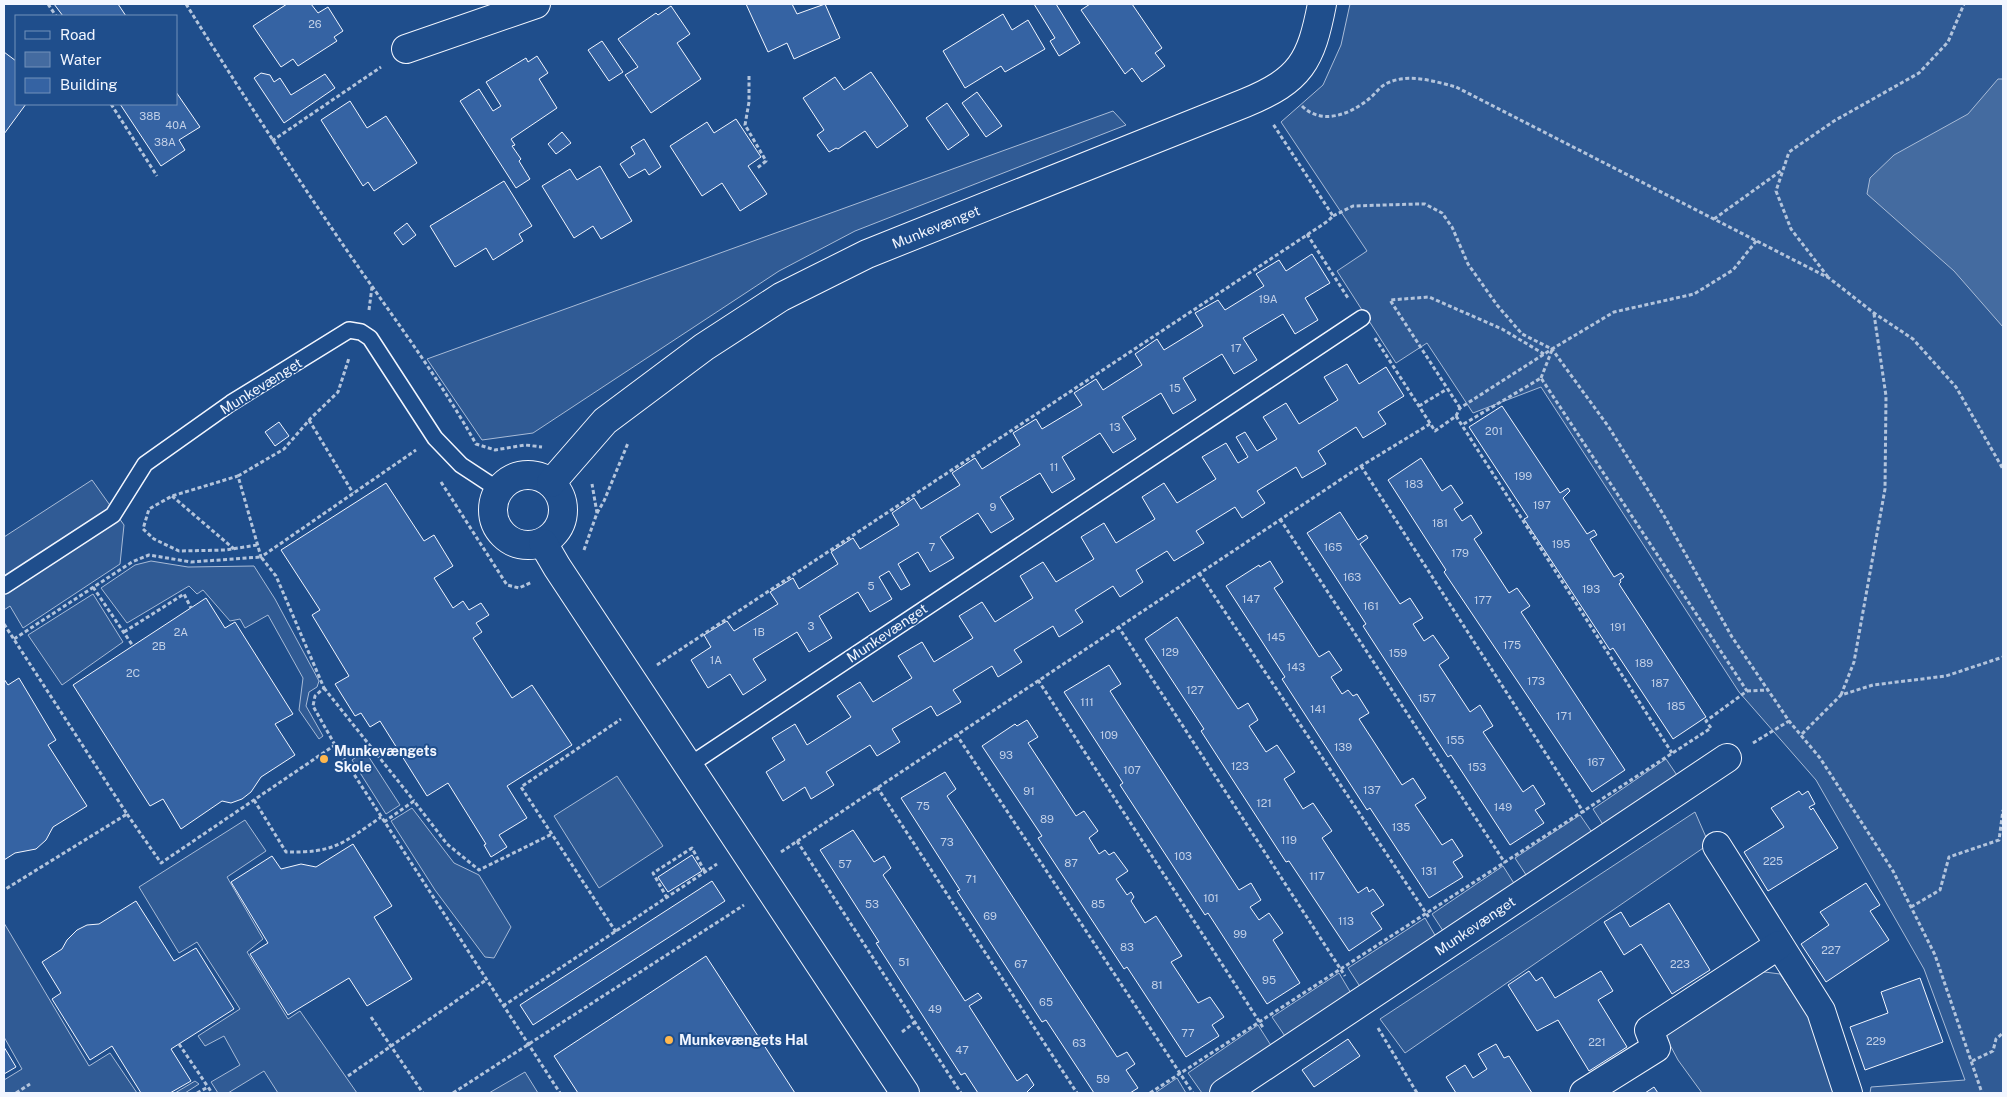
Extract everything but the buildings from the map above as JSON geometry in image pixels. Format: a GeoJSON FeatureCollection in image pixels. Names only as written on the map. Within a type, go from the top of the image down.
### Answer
{"type":"FeatureCollection","features":[{"type":"Feature","properties":{"kind":"street"},"geometry":{"type":"LineString","coordinates":[[406,49],[536,4]]}},
{"type":"Feature","properties":{"kind":"street","name":"Munkevænget"},"geometry":{"type":"LineString","coordinates":[[551,483],[605,421],[704,346],[781,297],[867,254],[1281,86],[1300,68],[1313,45],[1322,4]]}},
{"type":"Feature","properties":{"kind":"street"},"geometry":{"type":"LineString","coordinates":[[529,475],[541,477],[551,483],[563,503],[563,515],[556,531],[543,542],[532,546],[520,545],[501,533],[495,523],[493,512],[494,501],[499,490],[518,477],[529,475]]}},
{"type":"Feature","properties":{"kind":"street"},"geometry":{"type":"LineString","coordinates":[[543,542],[688,766],[905,1093]]}},
{"type":"Feature","properties":{"kind":"street","name":"Munkevænget"},"geometry":{"type":"LineString","coordinates":[[1224,1093],[1726,758]]}},
{"type":"Feature","properties":{"kind":"street"},"geometry":{"type":"LineString","coordinates":[[1717,846],[1821,1011],[1848,1093]]}},
{"type":"Feature","properties":{"kind":"street"},"geometry":{"type":"LineString","coordinates":[[1584,1093],[1656,1048],[1649,1030],[1779,945]]}},
{"type":"Feature","properties":{"kind":"lane","name":"Munkevænget"},"geometry":{"type":"LineString","coordinates":[[688,766],[1362,318]]}},
{"type":"Feature","properties":{"kind":"lane","name":"Munkevænget"},"geometry":{"type":"LineString","coordinates":[[4,586],[113,515],[145,464],[231,403],[349,330],[356,331]]}},
{"type":"Feature","properties":{"kind":"lane"},"geometry":{"type":"LineString","coordinates":[[356,331],[370,338],[435,438],[461,465],[499,490]]}},
{"type":"Feature","properties":{"kind":"path"},"geometry":{"type":"LineString","coordinates":[[48,4],[55,15]]}},
{"type":"Feature","properties":{"kind":"path"},"geometry":{"type":"LineString","coordinates":[[186,4],[272,141],[400,326],[463,421],[476,444],[495,450],[525,445]]}},
{"type":"Feature","properties":{"kind":"path"},"geometry":{"type":"LineString","coordinates":[[1829,278],[1791,229],[1776,191],[1789,152],[1834,120],[1919,73],[1948,42],[1964,4]]}},
{"type":"Feature","properties":{"kind":"path"},"geometry":{"type":"LineString","coordinates":[[272,141],[406,49]]}},
{"type":"Feature","properties":{"kind":"path"},"geometry":{"type":"LineString","coordinates":[[749,76],[749,102],[745,125],[766,161],[756,169]]}},
{"type":"Feature","properties":{"kind":"path"},"geometry":{"type":"LineString","coordinates":[[1281,86],[1309,113],[1330,117],[1355,110],[1384,84],[1406,79],[1429,80],[1456,87],[1829,278],[1874,313],[1913,339],[1956,387],[2003,469]]}},
{"type":"Feature","properties":{"kind":"path"},"geometry":{"type":"LineString","coordinates":[[1255,98],[1333,216]]}},
{"type":"Feature","properties":{"kind":"path"},"geometry":{"type":"LineString","coordinates":[[112,105],[157,176]]}},
{"type":"Feature","properties":{"kind":"path"},"geometry":{"type":"LineString","coordinates":[[1714,219],[1783,169]]}},
{"type":"Feature","properties":{"kind":"path"},"geometry":{"type":"LineString","coordinates":[[656,665],[1333,216],[1353,206],[1425,204],[1442,213],[1452,227],[1468,264],[1497,305],[1522,334],[1552,349],[1608,426],[1663,514],[1732,637],[1789,721],[1802,734],[1820,758],[1888,863],[1935,955],[1982,1093]]}},
{"type":"Feature","properties":{"kind":"path"},"geometry":{"type":"LineString","coordinates":[[1308,234],[1435,431],[1456,416],[1460,408],[1614,312],[1694,294],[1732,270],[1757,240]]}},
{"type":"Feature","properties":{"kind":"path"},"geometry":{"type":"LineString","coordinates":[[1460,408],[1390,300],[1429,296],[1502,329],[1544,354]]}},
{"type":"Feature","properties":{"kind":"path"},"geometry":{"type":"LineString","coordinates":[[1802,734],[1841,695],[1854,662],[1885,489],[1886,396],[1874,313]]}},
{"type":"Feature","properties":{"kind":"path"},"geometry":{"type":"LineString","coordinates":[[257,545],[234,549],[179,551],[154,539],[143,528],[150,510],[172,496],[238,476],[284,449],[308,420],[338,392],[356,331]]}},
{"type":"Feature","properties":{"kind":"path"},"geometry":{"type":"LineString","coordinates":[[1462,425],[1541,378],[1552,349]]}},
{"type":"Feature","properties":{"kind":"path"},"geometry":{"type":"LineString","coordinates":[[1541,378],[1747,691]]}},
{"type":"Feature","properties":{"kind":"path"},"geometry":{"type":"LineString","coordinates":[[1419,406],[1447,389]]}},
{"type":"Feature","properties":{"kind":"path"},"geometry":{"type":"LineString","coordinates":[[1456,416],[1690,782]]}},
{"type":"Feature","properties":{"kind":"path"},"geometry":{"type":"LineString","coordinates":[[308,420],[354,493]]}},
{"type":"Feature","properties":{"kind":"path"},"geometry":{"type":"LineString","coordinates":[[453,1093],[528,1045],[757,868],[797,840],[1280,519],[1430,424]]}},
{"type":"Feature","properties":{"kind":"path"},"geometry":{"type":"LineString","coordinates":[[597,513],[604,501],[630,437]]}},
{"type":"Feature","properties":{"kind":"path"},"geometry":{"type":"LineString","coordinates":[[14,639],[132,562],[148,555],[191,562],[261,557],[435,438]]}},
{"type":"Feature","properties":{"kind":"path"},"geometry":{"type":"LineString","coordinates":[[1361,466],[1602,841]]}},
{"type":"Feature","properties":{"kind":"path"},"geometry":{"type":"LineString","coordinates":[[238,476],[261,557],[276,576],[324,688],[447,844],[478,870],[552,834]]}},
{"type":"Feature","properties":{"kind":"path"},"geometry":{"type":"LineString","coordinates":[[172,496],[234,549]]}},
{"type":"Feature","properties":{"kind":"path"},"geometry":{"type":"LineString","coordinates":[[1280,519],[1525,892]]}},
{"type":"Feature","properties":{"kind":"path"},"geometry":{"type":"LineString","coordinates":[[1199,573],[1447,944]]}},
{"type":"Feature","properties":{"kind":"path"},"geometry":{"type":"LineString","coordinates":[[94,587],[133,646]]}},
{"type":"Feature","properties":{"kind":"path"},"geometry":{"type":"LineString","coordinates":[[124,632],[184,594],[191,608]]}},
{"type":"Feature","properties":{"kind":"path"},"geometry":{"type":"LineString","coordinates":[[4,624],[161,863],[334,745]]}},
{"type":"Feature","properties":{"kind":"path"},"geometry":{"type":"LineString","coordinates":[[1118,626],[1362,1001],[1417,1093]]}},
{"type":"Feature","properties":{"kind":"path"},"geometry":{"type":"LineString","coordinates":[[1841,695],[1873,685],[1946,676],[2003,657]]}},
{"type":"Feature","properties":{"kind":"path"},"geometry":{"type":"LineString","coordinates":[[1038,680],[1281,1055]]}},
{"type":"Feature","properties":{"kind":"path"},"geometry":{"type":"LineString","coordinates":[[324,688],[315,696],[313,706],[334,745],[560,1093]]}},
{"type":"Feature","properties":{"kind":"path"},"geometry":{"type":"LineString","coordinates":[[1150,1093],[1711,728],[1706,721],[1747,691],[1768,690]]}},
{"type":"Feature","properties":{"kind":"path"},"geometry":{"type":"LineString","coordinates":[[616,932],[520,787],[647,702]]}},
{"type":"Feature","properties":{"kind":"path"},"geometry":{"type":"LineString","coordinates":[[1726,758],[1789,721]]}},
{"type":"Feature","properties":{"kind":"path"},"geometry":{"type":"LineString","coordinates":[[956,734],[1193,1093]]}},
{"type":"Feature","properties":{"kind":"path"},"geometry":{"type":"LineString","coordinates":[[878,787],[1077,1093]]}},
{"type":"Feature","properties":{"kind":"path"},"geometry":{"type":"LineString","coordinates":[[254,800],[286,852],[316,853],[342,844],[381,817]]}},
{"type":"Feature","properties":{"kind":"path"},"geometry":{"type":"LineString","coordinates":[[384,822],[414,801]]}},
{"type":"Feature","properties":{"kind":"path"},"geometry":{"type":"LineString","coordinates":[[1911,907],[1940,890],[1949,857],[1998,840],[2003,810]]}},
{"type":"Feature","properties":{"kind":"path"},"geometry":{"type":"LineString","coordinates":[[4,890],[128,814]]}},
{"type":"Feature","properties":{"kind":"path"},"geometry":{"type":"LineString","coordinates":[[797,840],[961,1093]]}},
{"type":"Feature","properties":{"kind":"path"},"geometry":{"type":"LineString","coordinates":[[667,898],[653,873],[692,848],[705,872]]}},
{"type":"Feature","properties":{"kind":"path"},"geometry":{"type":"LineString","coordinates":[[503,1006],[705,872],[757,868]]}},
{"type":"Feature","properties":{"kind":"path"},"geometry":{"type":"LineString","coordinates":[[348,1076],[486,980]]}},
{"type":"Feature","properties":{"kind":"path"},"geometry":{"type":"LineString","coordinates":[[372,1017],[423,1093]]}},
{"type":"Feature","properties":{"kind":"path"},"geometry":{"type":"LineString","coordinates":[[1972,1061],[1992,1051],[1996,1039],[2003,1033]]}},
{"type":"Feature","properties":{"kind":"path"},"geometry":{"type":"LineString","coordinates":[[179,1044],[212,1093]]}},
{"type":"Feature","properties":{"kind":"path"},"geometry":{"type":"LineString","coordinates":[[16,1093],[30,1084]]}},
{"type":"Feature","properties":{"kind":"path"},"geometry":{"type":"LineString","coordinates":[[197,1093],[208,1086]]}},
{"type":"Feature","properties":{"kind":"shaded area"},"geometry":{"type":"Polygon","coordinates":[[[1350,4],[2003,4],[2003,1093],[1870,1093],[1871,1087],[1965,1080],[1924,969],[1816,780],[1739,692],[1541,387],[1473,413],[1427,343],[1396,363],[1337,271],[1367,251],[1281,122],[1323,85],[1341,45],[1350,4]]]}},
{"type":"Feature","properties":{"kind":"shaded area"},"geometry":{"type":"Polygon","coordinates":[[[1113,111],[1126,125],[855,231],[779,271],[533,433],[482,440],[427,359],[1113,111]]]}},
{"type":"Feature","properties":{"kind":"shaded area"},"geometry":{"type":"Polygon","coordinates":[[[92,480],[124,525],[120,564],[23,628],[10,606],[4,610],[4,537],[92,480]]]}},
{"type":"Feature","properties":{"kind":"shaded area"},"geometry":{"type":"Polygon","coordinates":[[[151,561],[188,567],[254,566],[275,599],[319,681],[317,687],[309,692],[306,706],[323,736],[319,739],[299,710],[303,678],[268,615],[245,628],[240,619],[230,621],[203,590],[197,594],[189,586],[127,623],[101,588],[135,565],[151,561]]]}},
{"type":"Feature","properties":{"kind":"shaded area"},"geometry":{"type":"Polygon","coordinates":[[[93,594],[123,642],[62,685],[28,635],[93,594]]]}},
{"type":"Feature","properties":{"kind":"shaded area"},"geometry":{"type":"Polygon","coordinates":[[[365,751],[400,805],[386,814],[352,760],[365,751]]]}},
{"type":"Feature","properties":{"kind":"shaded area"},"geometry":{"type":"Polygon","coordinates":[[[1666,759],[1685,787],[1611,837],[1593,809],[1666,759]]]}},
{"type":"Feature","properties":{"kind":"shaded area"},"geometry":{"type":"Polygon","coordinates":[[[617,776],[663,846],[599,888],[554,816],[617,776]]]}},
{"type":"Feature","properties":{"kind":"shaded area"},"geometry":{"type":"Polygon","coordinates":[[[412,808],[454,863],[479,875],[511,927],[494,958],[485,957],[435,890],[391,821],[412,808]]]}},
{"type":"Feature","properties":{"kind":"shaded area"},"geometry":{"type":"Polygon","coordinates":[[[1695,812],[1709,844],[1405,1053],[1380,1019],[1695,812]]]}},
{"type":"Feature","properties":{"kind":"shaded area"},"geometry":{"type":"Polygon","coordinates":[[[1580,815],[1600,844],[1534,887],[1515,858],[1580,815]]]}},
{"type":"Feature","properties":{"kind":"shaded area"},"geometry":{"type":"Polygon","coordinates":[[[245,820],[266,851],[227,877],[263,939],[247,952],[288,1019],[300,1011],[357,1093],[278,1093],[264,1071],[228,1093],[218,1093],[211,1082],[240,1065],[224,1036],[205,1046],[198,1036],[240,1009],[197,942],[179,953],[139,887],[245,820]]]}},
{"type":"Feature","properties":{"kind":"shaded area"},"geometry":{"type":"Polygon","coordinates":[[[1503,866],[1522,896],[1451,943],[1432,914],[1503,866]]]}},
{"type":"Feature","properties":{"kind":"shaded area"},"geometry":{"type":"Polygon","coordinates":[[[1425,918],[1443,949],[1368,999],[1348,968],[1425,918]]]}},
{"type":"Feature","properties":{"kind":"shaded area"},"geometry":{"type":"Polygon","coordinates":[[[4,923],[89,1066],[110,1053],[137,1093],[4,1093],[4,1080],[22,1069],[4,1037],[4,923]]]}},
{"type":"Feature","properties":{"kind":"shaded area"},"geometry":{"type":"Polygon","coordinates":[[[1757,971],[1780,974],[1808,1015],[1836,1091],[1835,1093],[1702,1093],[1678,1060],[1662,1030],[1757,971]]]}},
{"type":"Feature","properties":{"kind":"shaded area"},"geometry":{"type":"Polygon","coordinates":[[[1339,973],[1358,1005],[1293,1048],[1272,1017],[1339,973]]]}},
{"type":"Feature","properties":{"kind":"shaded area"},"geometry":{"type":"Polygon","coordinates":[[[1258,1025],[1279,1058],[1227,1093],[1202,1093],[1188,1073],[1258,1025]]]}},
{"type":"Feature","properties":{"kind":"shaded area"},"geometry":{"type":"Polygon","coordinates":[[[525,1072],[538,1093],[489,1093],[525,1072]]]}},
{"type":"Feature","properties":{"kind":"shaded area"},"geometry":{"type":"Polygon","coordinates":[[[1177,1078],[1186,1093],[1155,1093],[1177,1078]]]}},
{"type":"Feature","properties":{"kind":"shaded area"},"geometry":{"type":"Polygon","coordinates":[[[195,1081],[199,1084],[185,1093],[175,1093],[195,1081]]]}},
{"type":"Feature","properties":{"kind":"water"},"geometry":{"type":"Polygon","coordinates":[[[1998,79],[2003,79],[2003,327],[1954,271],[1867,194],[1870,178],[1894,155],[1968,114],[1998,79]]]}},
{"type":"Feature","properties":{"kind":"place","name":"Munkevængets Skole"},"geometry":{"type":"Point","coordinates":[324,759]}},
{"type":"Feature","properties":{"kind":"place","name":"Munkevængets Hal"},"geometry":{"type":"Point","coordinates":[669,1040]}}]}
